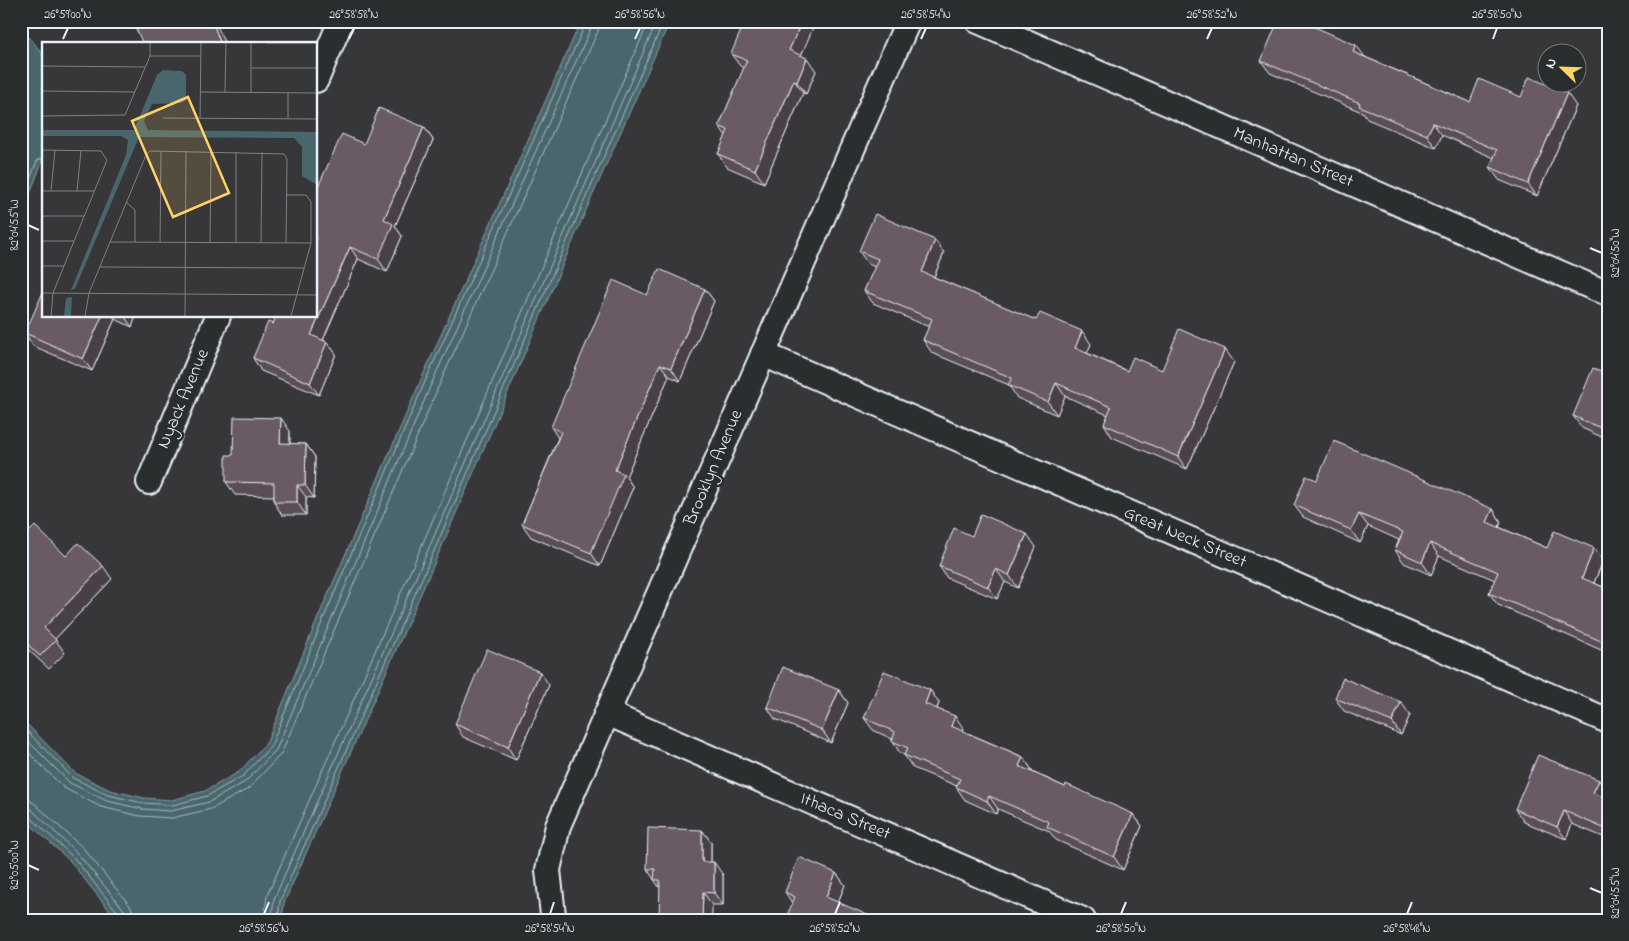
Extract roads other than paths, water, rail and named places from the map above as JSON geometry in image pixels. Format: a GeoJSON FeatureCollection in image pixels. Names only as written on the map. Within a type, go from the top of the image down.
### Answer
{"type":"FeatureCollection","features":[{"type":"Feature","properties":{"kind":"street"},"geometry":{"type":"LineString","coordinates":[[318,75],[341,21]]}},
{"type":"Feature","properties":{"kind":"street","name":"Brooklyn Avenue"},"geometry":{"type":"LineString","coordinates":[[555,920],[548,870],[558,826],[908,21]]}},
{"type":"Feature","properties":{"kind":"street","name":"Manhattan Street"},"geometry":{"type":"LineString","coordinates":[[978,21],[1608,294]]}},
{"type":"Feature","properties":{"kind":"street","name":"Nyack Avenue"},"geometry":{"type":"LineString","coordinates":[[149,482],[217,318]]}},
{"type":"Feature","properties":{"kind":"street","name":"Great Neck Street"},"geometry":{"type":"LineString","coordinates":[[763,354],[1608,721]]}},
{"type":"Feature","properties":{"kind":"street","name":"Ithaca Street"},"geometry":{"type":"LineString","coordinates":[[607,713],[1083,920]]}},
{"type":"Feature","properties":{"kind":"water"},"geometry":{"type":"Polygon","coordinates":[[[581,21],[670,21],[587,208],[442,546],[284,903],[282,920],[117,920],[70,861],[21,816],[21,718],[75,773],[110,790],[144,798],[172,800],[205,791],[239,772],[267,742],[317,620],[420,382],[581,21]]]}},
{"type":"Feature","properties":{"kind":"water"},"geometry":{"type":"Polygon","coordinates":[[[21,33],[31,39],[42,53],[42,162],[21,217],[21,33]]]}}]}
